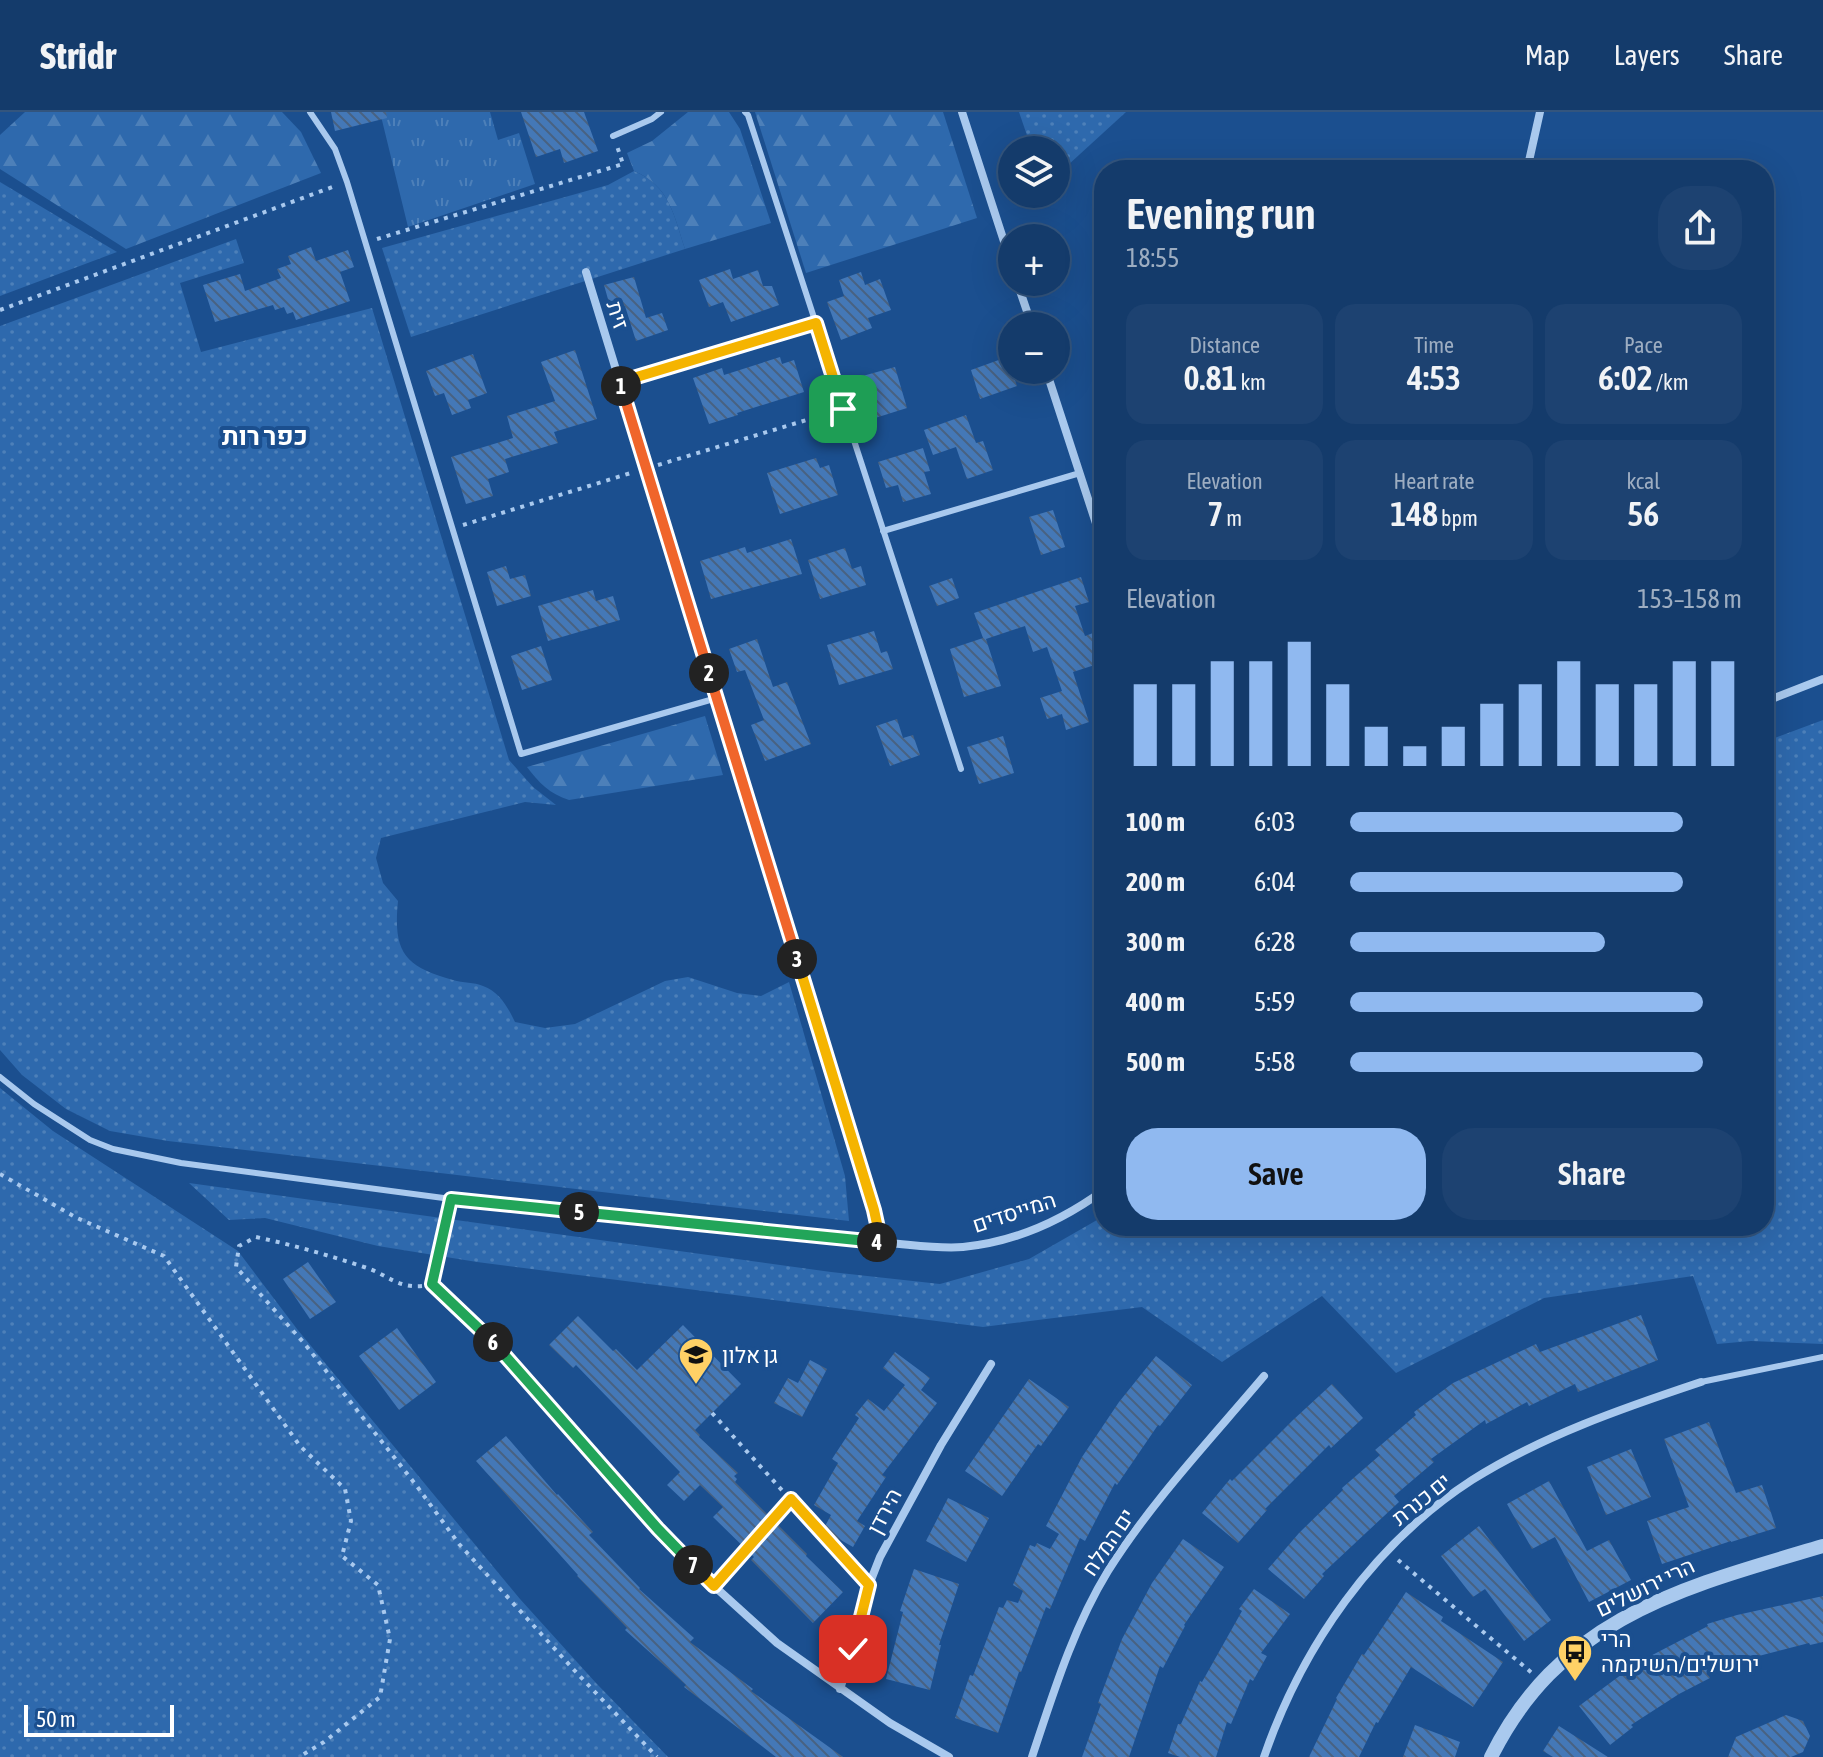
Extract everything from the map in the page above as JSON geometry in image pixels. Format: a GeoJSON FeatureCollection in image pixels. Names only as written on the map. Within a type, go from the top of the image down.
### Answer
{"type":"FeatureCollection","features":[{"type":"Feature","properties":{"kind":"street"},"geometry":{"type":"LineString","coordinates":[[962,112],[998,224]]}},
{"type":"Feature","properties":{"kind":"street"},"geometry":{"type":"LineString","coordinates":[[1529,160],[1540,112]]}},
{"type":"Feature","properties":{"kind":"street","name":"זית"},"geometry":{"type":"LineString","coordinates":[[586,272],[874,1210],[881,1242]]}},
{"type":"Feature","properties":{"kind":"street"},"geometry":{"type":"LineString","coordinates":[[1051,384],[1094,517]]}},
{"type":"Feature","properties":{"kind":"street"},"geometry":{"type":"LineString","coordinates":[[1774,698],[1823,679]]}},
{"type":"Feature","properties":{"kind":"street","name":"המייסדים"},"geometry":{"type":"LineString","coordinates":[[786,1233],[964,1247],[1029,1231],[1062,1218],[1094,1197]]}},
{"type":"Feature","properties":{"kind":"street"},"geometry":{"type":"LineString","coordinates":[[496,1345],[658,1529],[714,1586],[777,1643],[840,1689],[949,1757]]}},
{"type":"Feature","properties":{"kind":"street","name":"הירדן"},"geometry":{"type":"LineString","coordinates":[[840,1689],[869,1585],[880,1557],[904,1509],[991,1364]]}},
{"type":"Feature","properties":{"kind":"street","name":"ים המלח"},"geometry":{"type":"LineString","coordinates":[[1032,1757],[1078,1628],[1107,1574],[1135,1531],[1264,1376]]}},
{"type":"Feature","properties":{"kind":"street","name":"ים כנרת"},"geometry":{"type":"LineString","coordinates":[[1264,1757],[1292,1687],[1321,1636],[1387,1551],[1427,1513],[1472,1480],[1575,1428],[1701,1382]]}},
{"type":"Feature","properties":{"kind":"street","name":"הרי ירושלים"},"geometry":{"type":"LineString","coordinates":[[1491,1757],[1542,1681],[1573,1651],[1601,1631],[1667,1596],[1709,1580],[1823,1546]]}},
{"type":"Feature","properties":{"kind":"lane"},"geometry":{"type":"LineString","coordinates":[[310,112],[335,149],[347,182],[521,754],[717,698]]}},
{"type":"Feature","properties":{"kind":"lane"},"geometry":{"type":"LineString","coordinates":[[613,136],[661,112]]}},
{"type":"Feature","properties":{"kind":"lane"},"geometry":{"type":"LineString","coordinates":[[745,112],[961,769]]}},
{"type":"Feature","properties":{"kind":"lane"},"geometry":{"type":"LineString","coordinates":[[620,382],[816,323]]}},
{"type":"Feature","properties":{"kind":"lane"},"geometry":{"type":"LineString","coordinates":[[883,531],[1080,473]]}},
{"type":"Feature","properties":{"kind":"lane"},"geometry":{"type":"LineString","coordinates":[[0,1077],[62,1124],[90,1140],[113,1149],[181,1163],[451,1199],[786,1233]]}},
{"type":"Feature","properties":{"kind":"lane"},"geometry":{"type":"LineString","coordinates":[[451,1199],[432,1284],[496,1345]]}},
{"type":"Feature","properties":{"kind":"lane"},"geometry":{"type":"LineString","coordinates":[[1701,1382],[1823,1357]]}},
{"type":"Feature","properties":{"kind":"path"},"geometry":{"type":"LineString","coordinates":[[365,243],[623,164],[613,136]]}},
{"type":"Feature","properties":{"kind":"path"},"geometry":{"type":"LineString","coordinates":[[0,310],[347,182]]}},
{"type":"Feature","properties":{"kind":"path"},"geometry":{"type":"LineString","coordinates":[[0,1174],[77,1218],[164,1256],[300,1446],[345,1489],[351,1521],[342,1556],[378,1585],[390,1639],[380,1697],[324,1742],[299,1757]]}},
{"type":"Feature","properties":{"kind":"path"},"geometry":{"type":"LineString","coordinates":[[432,1284],[406,1287],[369,1268],[256,1237],[239,1246],[236,1267],[304,1343],[459,1544],[657,1757]]}},
{"type":"Feature","properties":{"kind":"path"},"geometry":{"type":"LineString","coordinates":[[712,1413],[869,1585]]}},
{"type":"Feature","properties":{"kind":"path"},"geometry":{"type":"LineString","coordinates":[[714,1586],[791,1499]]}},
{"type":"Feature","properties":{"kind":"path"},"geometry":{"type":"LineString","coordinates":[[1387,1551],[1542,1681]]}},
{"type":"Feature","properties":{"kind":"green space"},"geometry":{"type":"Polygon","coordinates":[[[25,112],[282,112],[301,132],[321,173],[126,249],[0,169],[0,135],[25,112]]]}},
{"type":"Feature","properties":{"kind":"green space"},"geometry":{"type":"Polygon","coordinates":[[[380,112],[490,112],[498,140],[519,133],[535,184],[408,227],[380,112]]]}},
{"type":"Feature","properties":{"kind":"green space"},"geometry":{"type":"Polygon","coordinates":[[[688,112],[729,112],[740,129],[771,223],[685,249],[669,203],[656,185],[634,171],[627,153],[652,141],[688,112]]]}},
{"type":"Feature","properties":{"kind":"green space"},"geometry":{"type":"Polygon","coordinates":[[[755,112],[943,112],[977,218],[806,273],[755,112]]]}},
{"type":"Feature","properties":{"kind":"green space"},"geometry":{"type":"Polygon","coordinates":[[[1019,112],[1126,112],[1070,163],[1070,136],[1027,136],[1019,112]]]}},
{"type":"Feature","properties":{"kind":"green space"},"geometry":{"type":"Polygon","coordinates":[[[634,171],[656,185],[669,203],[685,249],[411,337],[382,248],[608,185],[634,171]]]}},
{"type":"Feature","properties":{"kind":"green space"},"geometry":{"type":"Polygon","coordinates":[[[0,182],[117,252],[0,296],[0,182]]]}},
{"type":"Feature","properties":{"kind":"green space"},"geometry":{"type":"Polygon","coordinates":[[[236,239],[244,263],[180,283],[201,352],[372,308],[509,760],[533,787],[556,805],[525,802],[381,838],[376,858],[383,883],[398,901],[398,933],[405,954],[436,975],[480,985],[494,992],[515,1022],[545,1028],[575,1024],[665,981],[688,977],[737,993],[761,996],[789,982],[845,1176],[849,1221],[168,1141],[110,1131],[66,1109],[22,1075],[0,1050],[0,326],[236,239]]]}},
{"type":"Feature","properties":{"kind":"green space"},"geometry":{"type":"Polygon","coordinates":[[[705,716],[723,775],[569,800],[545,787],[527,767],[705,716]]]}},
{"type":"Feature","properties":{"kind":"green space"},"geometry":{"type":"Polygon","coordinates":[[[1823,720],[1823,1344],[1751,1341],[1717,1344],[1693,1276],[1544,1298],[1396,1373],[1322,1296],[1222,1362],[1142,1307],[983,1327],[477,1262],[378,1246],[265,1218],[229,1220],[189,1183],[831,1272],[940,1284],[1029,1259],[1094,1222],[1094,1236],[1774,1236],[1774,738],[1823,720]]]}},
{"type":"Feature","properties":{"kind":"green space"},"geometry":{"type":"Polygon","coordinates":[[[0,1088],[53,1131],[238,1251],[297,1329],[520,1599],[668,1757],[0,1757],[0,1088]]]}},
{"type":"Feature","properties":{"kind":"building"},"geometry":{"type":"Polygon","coordinates":[[[331,112],[386,112],[387,118],[335,131],[331,112]]]}},
{"type":"Feature","properties":{"kind":"building"},"geometry":{"type":"Polygon","coordinates":[[[521,112],[584,112],[598,151],[564,163],[560,149],[536,157],[521,112]]]}},
{"type":"Feature","properties":{"kind":"building"},"geometry":{"type":"Polygon","coordinates":[[[311,247],[316,261],[348,250],[354,267],[340,272],[350,301],[296,320],[293,312],[287,314],[284,307],[275,310],[273,305],[215,322],[203,285],[240,274],[245,291],[281,278],[277,269],[291,264],[288,256],[311,247]]]}},
{"type":"Feature","properties":{"kind":"building"},"geometry":{"type":"Polygon","coordinates":[[[730,269],[733,279],[758,270],[763,286],[772,286],[779,305],[731,322],[723,302],[709,307],[699,280],[730,269]]]}},
{"type":"Feature","properties":{"kind":"building"},"geometry":{"type":"Polygon","coordinates":[[[861,272],[865,285],[880,279],[891,310],[868,318],[872,328],[841,340],[827,302],[844,296],[839,280],[861,272]]]}},
{"type":"Feature","properties":{"kind":"building"},"geometry":{"type":"Polygon","coordinates":[[[634,277],[646,318],[662,313],[668,330],[636,341],[625,306],[611,310],[604,285],[634,277]]]}},
{"type":"Feature","properties":{"kind":"building"},"geometry":{"type":"Polygon","coordinates":[[[575,350],[597,419],[554,432],[558,443],[505,459],[509,472],[488,479],[493,496],[466,504],[451,457],[513,438],[507,416],[555,401],[541,362],[575,350]]]}},
{"type":"Feature","properties":{"kind":"building"},"geometry":{"type":"Polygon","coordinates":[[[473,354],[487,393],[468,400],[471,408],[452,415],[444,393],[435,396],[426,371],[473,354]]]}},
{"type":"Feature","properties":{"kind":"building"},"geometry":{"type":"Polygon","coordinates":[[[780,357],[782,364],[794,360],[804,392],[709,424],[693,378],[722,368],[724,375],[780,357]]]}},
{"type":"Feature","properties":{"kind":"building"},"geometry":{"type":"Polygon","coordinates":[[[998,360],[998,384],[1017,386],[980,399],[971,370],[998,360]]]}},
{"type":"Feature","properties":{"kind":"building"},"geometry":{"type":"Polygon","coordinates":[[[895,367],[907,408],[872,419],[859,377],[895,367]]]}},
{"type":"Feature","properties":{"kind":"building"},"geometry":{"type":"Polygon","coordinates":[[[966,415],[976,443],[983,441],[993,470],[967,479],[956,447],[933,455],[924,430],[966,415]]]}},
{"type":"Feature","properties":{"kind":"building"},"geometry":{"type":"Polygon","coordinates":[[[923,448],[930,471],[924,472],[931,494],[903,502],[898,485],[886,488],[878,462],[923,448]]]}},
{"type":"Feature","properties":{"kind":"building"},"geometry":{"type":"Polygon","coordinates":[[[816,458],[820,468],[829,465],[838,495],[780,514],[767,473],[816,458]]]}},
{"type":"Feature","properties":{"kind":"building"},"geometry":{"type":"Polygon","coordinates":[[[1053,510],[1065,547],[1041,555],[1029,517],[1053,510]]]}},
{"type":"Feature","properties":{"kind":"building"},"geometry":{"type":"Polygon","coordinates":[[[791,539],[802,574],[711,599],[700,561],[745,547],[747,553],[791,539]]]}},
{"type":"Feature","properties":{"kind":"building"},"geometry":{"type":"Polygon","coordinates":[[[845,548],[852,569],[861,566],[866,585],[820,599],[808,560],[845,548]]]}},
{"type":"Feature","properties":{"kind":"building"},"geometry":{"type":"Polygon","coordinates":[[[506,566],[510,579],[525,575],[531,596],[497,606],[487,572],[506,566]]]}},
{"type":"Feature","properties":{"kind":"building"},"geometry":{"type":"Polygon","coordinates":[[[1081,577],[1089,602],[1075,606],[1085,636],[1094,633],[1094,665],[1073,672],[1089,722],[1066,730],[1062,714],[1047,719],[1040,698],[1062,691],[1047,647],[1033,652],[1025,626],[986,639],[1001,686],[964,697],[950,649],[983,638],[974,613],[1081,577]]]}},
{"type":"Feature","properties":{"kind":"building"},"geometry":{"type":"Polygon","coordinates":[[[952,578],[959,598],[937,606],[929,586],[952,578]]]}},
{"type":"Feature","properties":{"kind":"building"},"geometry":{"type":"Polygon","coordinates":[[[593,590],[596,601],[613,596],[620,620],[548,641],[538,606],[593,590]]]}},
{"type":"Feature","properties":{"kind":"building"},"geometry":{"type":"Polygon","coordinates":[[[874,631],[881,653],[887,651],[893,669],[839,685],[827,645],[874,631]]]}},
{"type":"Feature","properties":{"kind":"building"},"geometry":{"type":"Polygon","coordinates":[[[757,639],[773,687],[787,682],[811,744],[765,761],[751,725],[764,720],[745,670],[737,672],[729,649],[757,639]]]}},
{"type":"Feature","properties":{"kind":"building"},"geometry":{"type":"Polygon","coordinates":[[[541,646],[552,680],[522,690],[511,656],[541,646]]]}},
{"type":"Feature","properties":{"kind":"building"},"geometry":{"type":"Polygon","coordinates":[[[897,719],[903,738],[913,735],[920,755],[890,766],[876,726],[897,719]]]}},
{"type":"Feature","properties":{"kind":"building"},"geometry":{"type":"Polygon","coordinates":[[[1003,736],[1014,773],[979,784],[967,747],[1003,736]]]}},
{"type":"Feature","properties":{"kind":"building"},"geometry":{"type":"Polygon","coordinates":[[[308,1262],[336,1302],[310,1319],[283,1279],[308,1262]]]}},
{"type":"Feature","properties":{"kind":"building"},"geometry":{"type":"Polygon","coordinates":[[[1641,1315],[1658,1360],[1578,1392],[1575,1384],[1529,1406],[1527,1402],[1486,1424],[1485,1420],[1431,1459],[1434,1462],[1394,1496],[1399,1502],[1322,1574],[1324,1576],[1304,1599],[1268,1569],[1342,1488],[1380,1455],[1375,1450],[1416,1415],[1414,1412],[1453,1383],[1536,1344],[1540,1352],[1641,1315]]]}},
{"type":"Feature","properties":{"kind":"building"},"geometry":{"type":"Polygon","coordinates":[[[578,1316],[637,1370],[683,1325],[741,1384],[695,1430],[738,1473],[734,1476],[737,1479],[735,1482],[843,1592],[813,1623],[713,1517],[723,1507],[700,1485],[684,1501],[667,1485],[680,1472],[576,1365],[573,1368],[549,1345],[578,1316]]]}},
{"type":"Feature","properties":{"kind":"building"},"geometry":{"type":"Polygon","coordinates":[[[397,1328],[436,1382],[399,1410],[359,1356],[397,1328]]]}},
{"type":"Feature","properties":{"kind":"building"},"geometry":{"type":"Polygon","coordinates":[[[895,1352],[930,1378],[921,1390],[937,1403],[882,1475],[886,1477],[857,1521],[865,1526],[853,1547],[823,1530],[831,1515],[814,1505],[838,1463],[832,1459],[859,1418],[855,1415],[868,1399],[884,1411],[905,1385],[883,1368],[895,1352]]]}},
{"type":"Feature","properties":{"kind":"building"},"geometry":{"type":"Polygon","coordinates":[[[1156,1356],[1192,1385],[1158,1425],[1117,1485],[1115,1483],[1085,1541],[1080,1538],[1050,1609],[1046,1607],[998,1733],[955,1718],[999,1607],[1003,1608],[1007,1600],[1018,1603],[1023,1591],[1013,1585],[1030,1545],[1035,1547],[1037,1543],[1050,1549],[1059,1534],[1046,1526],[1082,1457],[1119,1402],[1156,1356]]]}},
{"type":"Feature","properties":{"kind":"building"},"geometry":{"type":"Polygon","coordinates":[[[810,1360],[827,1369],[802,1417],[774,1403],[788,1378],[798,1383],[810,1360]]]}},
{"type":"Feature","properties":{"kind":"building"},"geometry":{"type":"Polygon","coordinates":[[[1029,1379],[1069,1407],[1041,1446],[1038,1444],[1002,1496],[965,1471],[1029,1379]]]}},
{"type":"Feature","properties":{"kind":"building"},"geometry":{"type":"Polygon","coordinates":[[[1332,1384],[1363,1418],[1331,1448],[1329,1445],[1265,1509],[1238,1543],[1202,1513],[1230,1479],[1232,1481],[1332,1384]]]}},
{"type":"Feature","properties":{"kind":"building"},"geometry":{"type":"Polygon","coordinates":[[[1709,1422],[1736,1493],[1762,1485],[1776,1528],[1662,1564],[1647,1521],[1689,1507],[1664,1439],[1709,1422]]]}},
{"type":"Feature","properties":{"kind":"building"},"geometry":{"type":"Polygon","coordinates":[[[506,1436],[593,1532],[589,1535],[639,1589],[694,1638],[690,1642],[753,1689],[751,1691],[843,1757],[776,1757],[684,1687],[686,1685],[625,1630],[627,1628],[476,1461],[506,1436]]]}},
{"type":"Feature","properties":{"kind":"building"},"geometry":{"type":"Polygon","coordinates":[[[1631,1449],[1651,1497],[1606,1515],[1587,1467],[1631,1449]]]}},
{"type":"Feature","properties":{"kind":"building"},"geometry":{"type":"Polygon","coordinates":[[[1549,1481],[1587,1551],[1609,1540],[1631,1580],[1589,1602],[1555,1537],[1532,1549],[1507,1504],[1549,1481]]]}},
{"type":"Feature","properties":{"kind":"building"},"geometry":{"type":"Polygon","coordinates":[[[948,1498],[989,1518],[966,1562],[926,1541],[948,1498]]]}},
{"type":"Feature","properties":{"kind":"building"},"geometry":{"type":"Polygon","coordinates":[[[1479,1526],[1551,1620],[1524,1641],[1485,1589],[1473,1597],[1441,1556],[1479,1526]]]}},
{"type":"Feature","properties":{"kind":"building"},"geometry":{"type":"Polygon","coordinates":[[[1183,1539],[1224,1567],[1184,1625],[1163,1668],[1160,1666],[1129,1757],[1082,1757],[1122,1639],[1152,1583],[1183,1539]]]}},
{"type":"Feature","properties":{"kind":"building"},"geometry":{"type":"Polygon","coordinates":[[[914,1569],[959,1584],[939,1645],[930,1690],[886,1679],[903,1612],[900,1611],[914,1569]]]}},
{"type":"Feature","properties":{"kind":"building"},"geometry":{"type":"Polygon","coordinates":[[[1254,1589],[1290,1614],[1261,1653],[1267,1656],[1253,1681],[1250,1679],[1231,1724],[1227,1722],[1216,1757],[1180,1757],[1168,1753],[1178,1724],[1181,1724],[1200,1681],[1242,1611],[1239,1609],[1254,1589]]]}},
{"type":"Feature","properties":{"kind":"building"},"geometry":{"type":"Polygon","coordinates":[[[1406,1592],[1443,1617],[1441,1621],[1503,1662],[1473,1707],[1411,1667],[1376,1722],[1359,1757],[1309,1757],[1336,1698],[1362,1654],[1406,1592]]]}},
{"type":"Feature","properties":{"kind":"building"},"geometry":{"type":"Polygon","coordinates":[[[1823,1596],[1823,1642],[1751,1658],[1707,1673],[1710,1678],[1631,1725],[1633,1727],[1610,1745],[1579,1706],[1637,1663],[1707,1624],[1823,1596]]]}},
{"type":"Feature","properties":{"kind":"building"},"geometry":{"type":"Polygon","coordinates":[[[1786,1715],[1803,1721],[1810,1736],[1803,1752],[1791,1757],[1728,1757],[1736,1737],[1786,1715]]]}},
{"type":"Feature","properties":{"kind":"building"},"geometry":{"type":"Polygon","coordinates":[[[1415,1725],[1460,1742],[1455,1757],[1403,1757],[1415,1725]]]}},
{"type":"Feature","properties":{"kind":"building"},"geometry":{"type":"Polygon","coordinates":[[[1559,1726],[1608,1757],[1553,1757],[1543,1751],[1559,1726]]]}},
{"type":"Feature","properties":{"kind":"place","name":"גן אלון"},"geometry":{"type":"Point","coordinates":[696,1386]}},
{"type":"Feature","properties":{"kind":"place","name":"הרי ירושלים/השיקמה"},"geometry":{"type":"Point","coordinates":[1575,1683]}},
{"type":"Feature","properties":{"kind":"district","name":"כפר רות"},"geometry":{"type":"Point","coordinates":[265,436]}},
{"type":"Feature","properties":{"kind":"route"},"geometry":{"type":"LineString","coordinates":[[843,409],[816,323],[620,382],[874,1210],[881,1242],[451,1199],[432,1284],[496,1345],[658,1529],[714,1586],[791,1499],[869,1585],[853,1649]]}}]}
